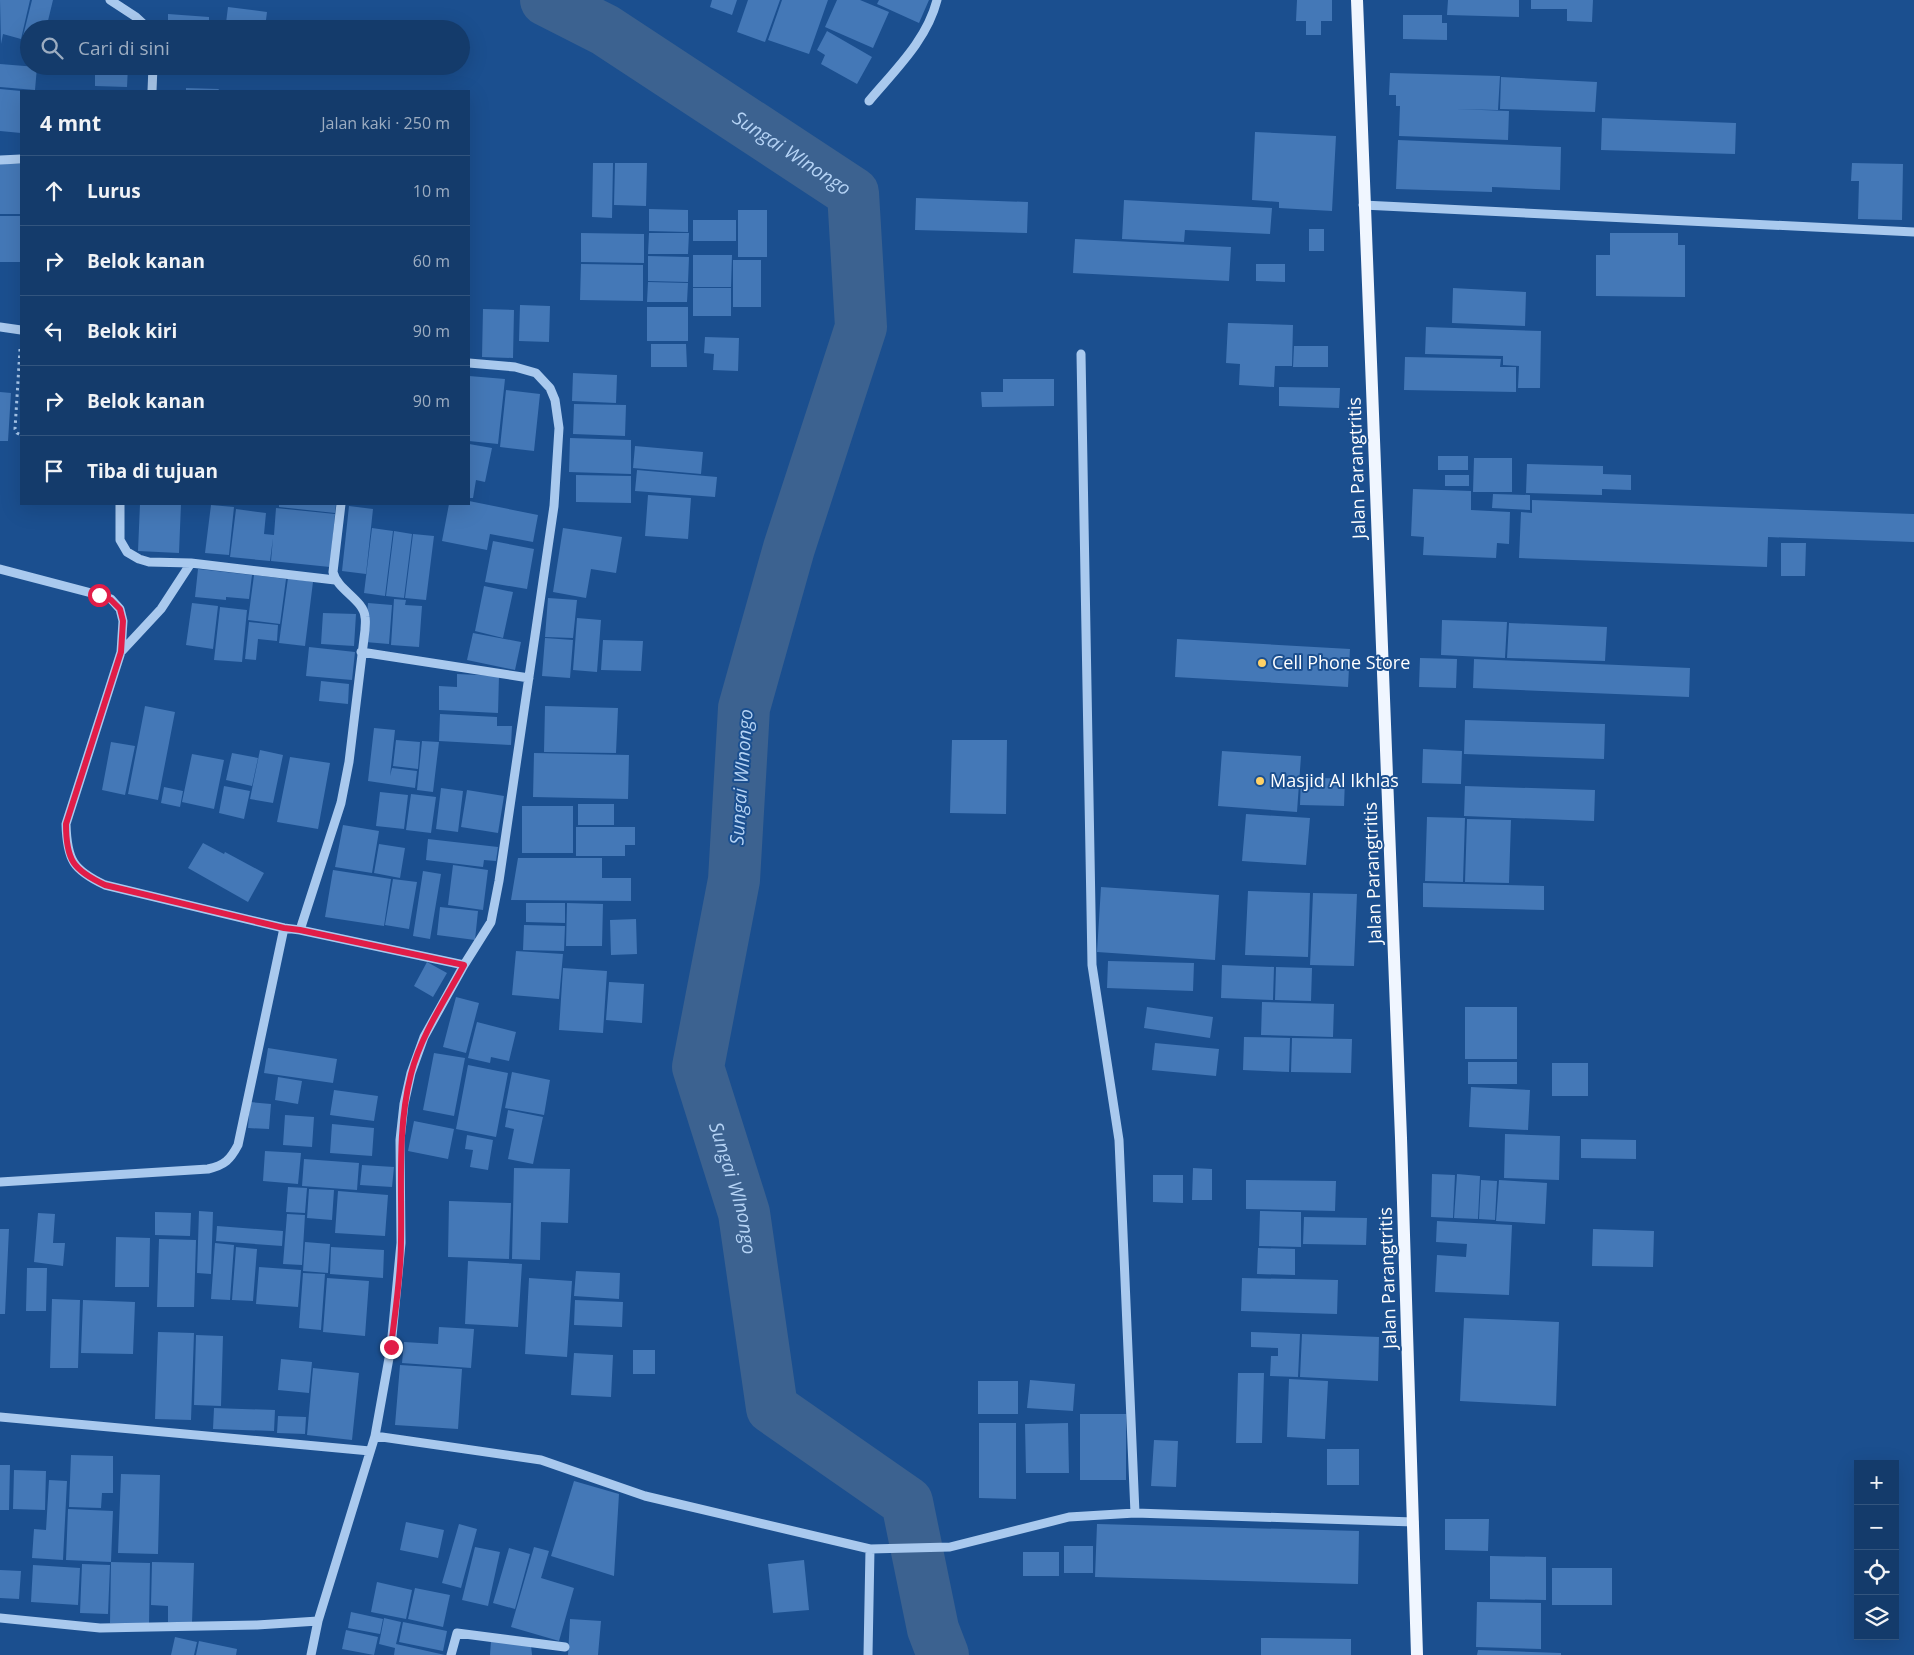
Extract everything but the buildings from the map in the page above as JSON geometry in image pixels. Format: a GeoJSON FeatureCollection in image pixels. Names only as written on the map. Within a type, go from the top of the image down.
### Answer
{"type":"FeatureCollection","features":[{"type":"Feature","properties":{"kind":"main road","name":"Jalan Parangtritis"},"geometry":{"type":"LineString","coordinates":[[1357,0],[1363,205],[1401,1128],[1417,1655]]}},
{"type":"Feature","properties":{"kind":"street"},"geometry":{"type":"LineString","coordinates":[[110,0],[139,20]]}},
{"type":"Feature","properties":{"kind":"street"},"geometry":{"type":"LineString","coordinates":[[869,101],[924,32],[932,18],[937,0]]}},
{"type":"Feature","properties":{"kind":"street"},"geometry":{"type":"LineString","coordinates":[[152,90],[153,75]]}},
{"type":"Feature","properties":{"kind":"street"},"geometry":{"type":"LineString","coordinates":[[0,160],[20,160]]}},
{"type":"Feature","properties":{"kind":"street"},"geometry":{"type":"LineString","coordinates":[[1363,205],[1914,232]]}},
{"type":"Feature","properties":{"kind":"street"},"geometry":{"type":"LineString","coordinates":[[0,327],[20,330]]}},
{"type":"Feature","properties":{"kind":"street"},"geometry":{"type":"LineString","coordinates":[[1081,354],[1092,965],[1119,1140],[1135,1513]]}},
{"type":"Feature","properties":{"kind":"street"},"geometry":{"type":"LineString","coordinates":[[311,1655],[318,1621],[375,1436],[391,1347],[401,1243],[400,1140],[404,1104],[411,1073],[424,1037],[464,965],[491,922],[499,882],[530,678],[555,496],[559,428],[555,400],[550,388],[536,373],[515,367],[470,363]]}},
{"type":"Feature","properties":{"kind":"street"},"geometry":{"type":"LineString","coordinates":[[120,505],[120,540],[127,552],[139,560],[191,563],[335,580]]}},
{"type":"Feature","properties":{"kind":"street"},"geometry":{"type":"LineString","coordinates":[[300,930],[341,803],[350,762],[366,616],[360,605],[335,580],[333,572],[341,505]]}},
{"type":"Feature","properties":{"kind":"street"},"geometry":{"type":"LineString","coordinates":[[121,652],[161,609],[191,563]]}},
{"type":"Feature","properties":{"kind":"street"},"geometry":{"type":"LineString","coordinates":[[0,569],[99,595],[111,600],[120,609],[123,621],[121,652],[66,824],[66,846],[73,862],[87,877],[105,885],[284,928],[464,965]]}},
{"type":"Feature","properties":{"kind":"street"},"geometry":{"type":"LineString","coordinates":[[361,652],[530,678]]}},
{"type":"Feature","properties":{"kind":"street"},"geometry":{"type":"LineString","coordinates":[[0,1182],[208,1169],[222,1166],[232,1155],[238,1144],[284,928]]}},
{"type":"Feature","properties":{"kind":"street"},"geometry":{"type":"LineString","coordinates":[[0,1417],[370,1451]]}},
{"type":"Feature","properties":{"kind":"street"},"geometry":{"type":"LineString","coordinates":[[375,1436],[541,1460],[645,1496],[881,1550],[950,1547],[1069,1517],[1135,1513],[1414,1522]]}},
{"type":"Feature","properties":{"kind":"street"},"geometry":{"type":"LineString","coordinates":[[868,1655],[870,1549]]}},
{"type":"Feature","properties":{"kind":"street"},"geometry":{"type":"LineString","coordinates":[[0,1618],[100,1628],[256,1625],[318,1621]]}},
{"type":"Feature","properties":{"kind":"street"},"geometry":{"type":"LineString","coordinates":[[452,1655],[457,1633],[566,1647]]}},
{"type":"Feature","properties":{"kind":"path"},"geometry":{"type":"LineString","coordinates":[[20,346],[15,429],[20,434]]}},
{"type":"Feature","properties":{"kind":"waterway","name":"Sungai WInongo"},"geometry":{"type":"LineString","coordinates":[[546,0],[605,30],[853,193],[861,327],[789,548],[744,708],[734,880],[698,1067],[744,1213],[772,1408],[907,1502],[933,1629],[943,1655]]}},
{"type":"Feature","properties":{"kind":"place","name":"Cell Phone Store"},"geometry":{"type":"Point","coordinates":[1262,663]}},
{"type":"Feature","properties":{"kind":"place","name":"Masjid Al Ikhlas"},"geometry":{"type":"Point","coordinates":[1260,781]}},
{"type":"Feature","properties":{"kind":"route"},"geometry":{"type":"LineString","coordinates":[[99,595],[111,600],[120,609],[123,621],[121,652],[66,824],[66,846],[73,862],[87,877],[105,885],[284,928],[464,965],[424,1037],[411,1073],[404,1104],[400,1140],[401,1243],[391,1347]]}}]}
